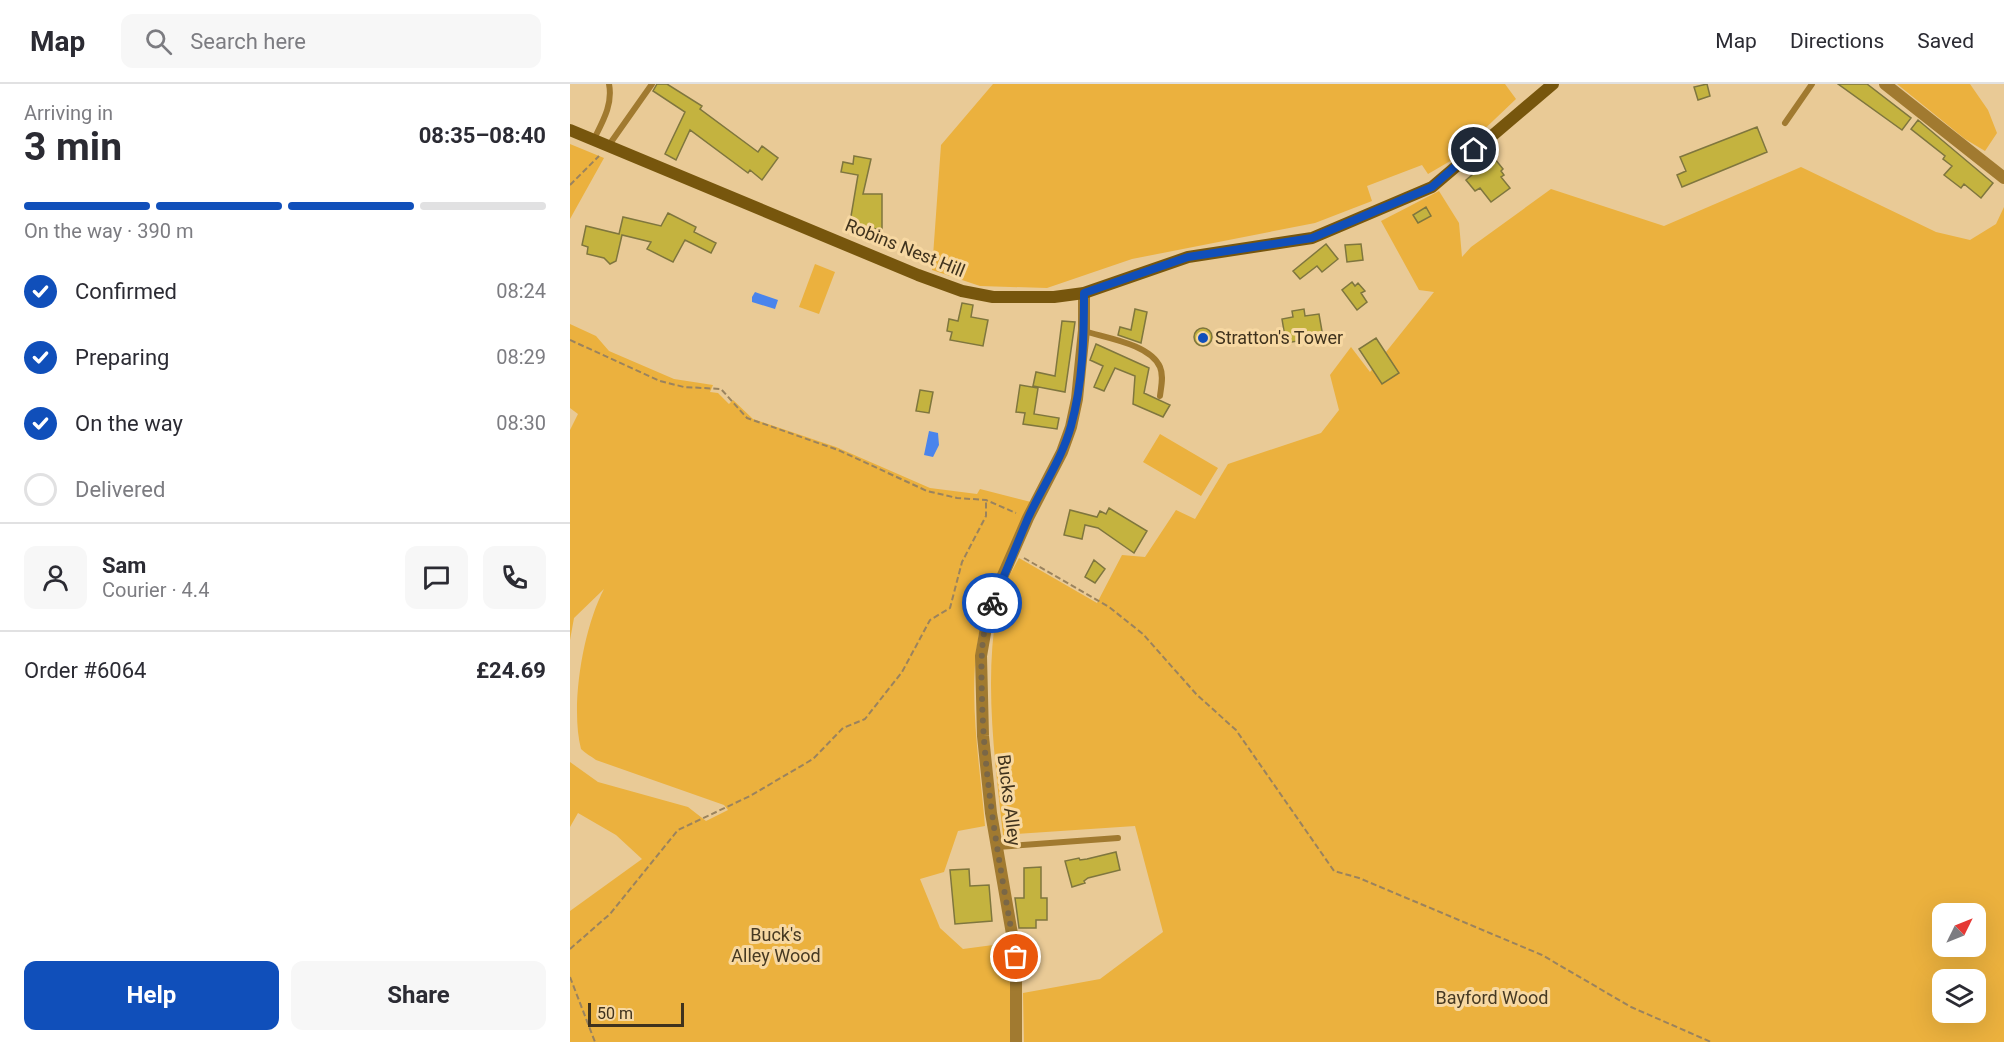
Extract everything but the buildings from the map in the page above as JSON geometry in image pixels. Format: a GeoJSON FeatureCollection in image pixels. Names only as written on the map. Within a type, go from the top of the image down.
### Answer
{"type":"FeatureCollection","features":[{"type":"Feature","properties":{"kind":"street","name":"Robins Nest Hill"},"geometry":{"type":"LineString","coordinates":[[570,130],[918,275],[962,291],[1024,299],[1084,293],[1188,257],[1312,238],[1432,187],[1553,84]]}},
{"type":"Feature","properties":{"kind":"street"},"geometry":{"type":"LineString","coordinates":[[1885,84],[2004,178]]}},
{"type":"Feature","properties":{"kind":"street","name":"Bucks Alley"},"geometry":{"type":"LineString","coordinates":[[1016,1042],[1016,957],[997,847],[983,736],[981,656],[990,605],[1016,552],[1028,518],[1062,452],[1071,427],[1077,399],[1084,330],[1084,293]]}},
{"type":"Feature","properties":{"kind":"lane"},"geometry":{"type":"LineString","coordinates":[[594,139],[606,115],[611,94],[609,84]]}},
{"type":"Feature","properties":{"kind":"lane"},"geometry":{"type":"LineString","coordinates":[[609,145],[652,84]]}},
{"type":"Feature","properties":{"kind":"lane"},"geometry":{"type":"LineString","coordinates":[[1785,123],[1812,84]]}},
{"type":"Feature","properties":{"kind":"lane"},"geometry":{"type":"LineString","coordinates":[[1084,330],[1152,356],[1160,367],[1162,380],[1160,396]]}},
{"type":"Feature","properties":{"kind":"lane"},"geometry":{"type":"LineString","coordinates":[[997,847],[1118,838]]}},
{"type":"Feature","properties":{"kind":"path"},"geometry":{"type":"LineString","coordinates":[[570,185],[609,145]]}},
{"type":"Feature","properties":{"kind":"path"},"geometry":{"type":"LineString","coordinates":[[570,340],[660,381],[684,387],[721,389],[747,418],[838,450],[927,491],[957,498],[986,500],[1028,518]]}},
{"type":"Feature","properties":{"kind":"path"},"geometry":{"type":"LineString","coordinates":[[570,949],[610,914],[678,830],[750,796],[813,759],[843,728],[866,719],[902,672],[930,621],[950,608],[962,562],[986,516],[986,500]]}},
{"type":"Feature","properties":{"kind":"path"},"geometry":{"type":"LineString","coordinates":[[1016,552],[1108,607],[1143,634],[1197,695],[1236,730],[1334,871],[1359,878],[1542,955],[1631,1006],[1711,1042]]}},
{"type":"Feature","properties":{"kind":"path"},"geometry":{"type":"LineString","coordinates":[[570,976],[596,1042]]}},
{"type":"Feature","properties":{"kind":"green space"},"geometry":{"type":"Polygon","coordinates":[[[993,84],[1505,84],[1516,99],[1452,160],[1428,174],[1422,165],[1367,186],[1372,201],[1315,223],[1132,259],[1047,288],[980,286],[932,270],[941,145],[993,84]]]}},
{"type":"Feature","properties":{"kind":"green space"},"geometry":{"type":"Polygon","coordinates":[[[1897,84],[1970,84],[1988,110],[1997,133],[1985,151],[1965,139],[1897,84]]]}},
{"type":"Feature","properties":{"kind":"green space"},"geometry":{"type":"Polygon","coordinates":[[[570,144],[604,158],[570,219],[570,144]]]}},
{"type":"Feature","properties":{"kind":"green space","name":"Bayford Wood"},"geometry":{"type":"Polygon","coordinates":[[[1801,167],[1936,232],[1970,240],[1996,224],[2004,207],[2004,1042],[1024,1042],[1023,993],[1100,979],[1163,932],[1135,826],[1003,835],[992,722],[991,665],[998,603],[1019,558],[1097,603],[1122,555],[1145,557],[1176,510],[1195,519],[1228,464],[1321,433],[1339,410],[1330,375],[1351,347],[1370,372],[1434,292],[1419,290],[1381,221],[1439,191],[1459,223],[1462,257],[1471,247],[1551,189],[1664,226],[1801,167]]]}},
{"type":"Feature","properties":{"kind":"green space"},"geometry":{"type":"Polygon","coordinates":[[[815,264],[835,272],[819,314],[799,307],[815,264]]]}},
{"type":"Feature","properties":{"kind":"green space","name":"Buck's Alley Wood"},"geometry":{"type":"Polygon","coordinates":[[[570,324],[596,336],[609,351],[674,379],[713,385],[710,392],[718,393],[729,404],[733,400],[753,419],[836,447],[930,488],[977,494],[980,489],[1031,502],[991,590],[980,630],[976,657],[975,713],[985,826],[958,831],[944,872],[920,879],[940,928],[963,949],[1008,943],[1012,967],[1011,1042],[570,1042],[570,911],[642,859],[616,835],[578,813],[570,827],[570,762],[598,782],[688,807],[706,821],[728,810],[724,805],[596,760],[581,749],[577,711],[580,668],[590,625],[604,589],[574,618],[570,640],[570,430],[578,414],[570,408],[570,324]]]}},
{"type":"Feature","properties":{"kind":"green space"},"geometry":{"type":"Polygon","coordinates":[[[1160,434],[1218,468],[1201,496],[1143,462],[1160,434]]]}},
{"type":"Feature","properties":{"kind":"water"},"geometry":{"type":"Polygon","coordinates":[[[755,292],[778,300],[775,309],[752,302],[755,292]]]}},
{"type":"Feature","properties":{"kind":"water"},"geometry":{"type":"Polygon","coordinates":[[[929,431],[938,433],[939,445],[933,457],[924,455],[929,431]]]}},
{"type":"Feature","properties":{"kind":"way so far"},"geometry":{"type":"LineString","coordinates":[[992,603],[984,629],[981,656],[983,736],[991,813],[1016,957]]}},
{"type":"Feature","properties":{"kind":"place","name":"Stratton's Tower"},"geometry":{"type":"Point","coordinates":[1203,338]}},
{"type":"Feature","properties":{"kind":"route"},"geometry":{"type":"LineString","coordinates":[[992,603],[1016,552],[1028,518],[1062,452],[1071,427],[1077,399],[1084,330],[1084,293],[1188,257],[1312,238],[1432,187],[1474,150]]}}]}
